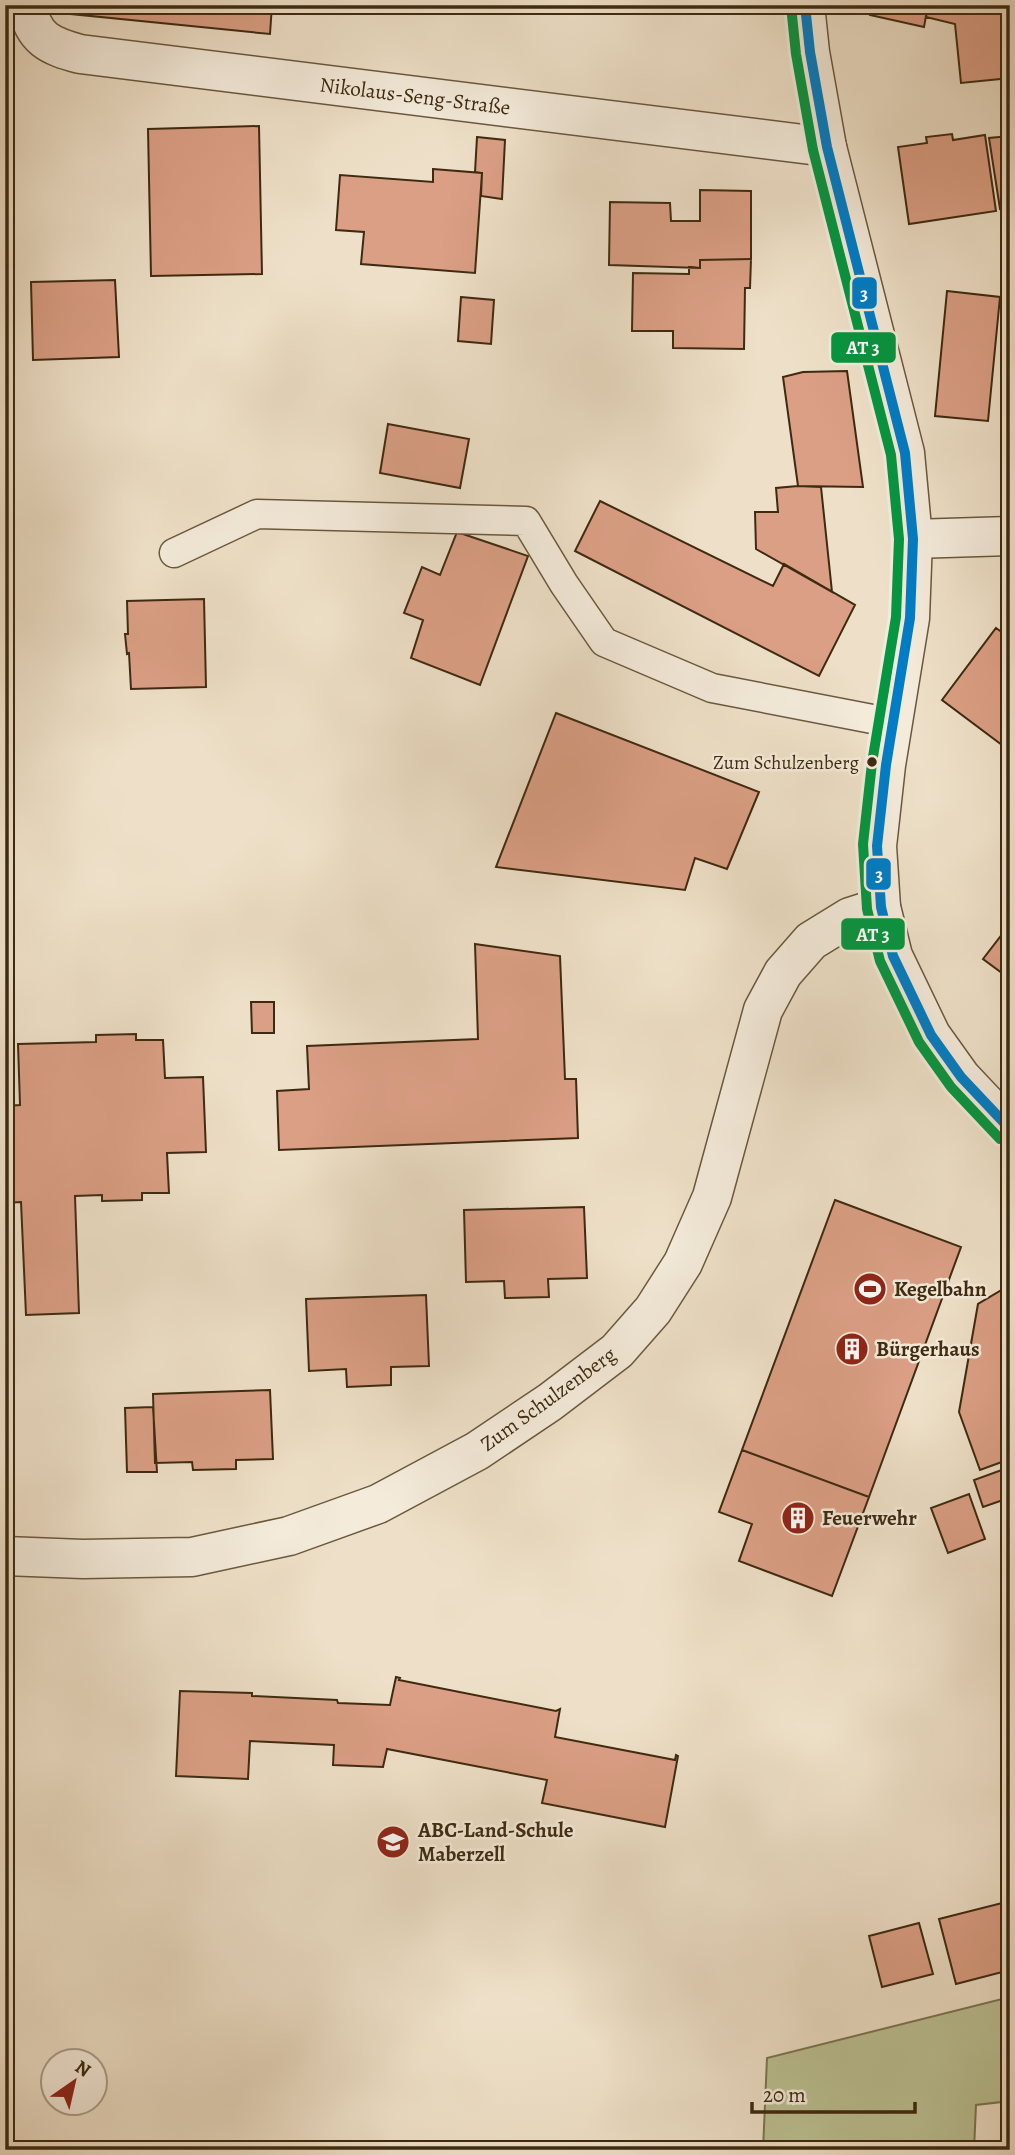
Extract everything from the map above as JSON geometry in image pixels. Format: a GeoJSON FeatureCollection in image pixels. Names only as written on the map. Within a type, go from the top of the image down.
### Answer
{"type":"FeatureCollection","features":[{"type":"Feature","properties":{"kind":"street","name":"Nikolaus-Seng-Straße"},"geometry":{"type":"LineString","coordinates":[[27,5],[40,37],[57,48],[80,54],[827,147]]}},
{"type":"Feature","properties":{"kind":"street"},"geometry":{"type":"LineString","coordinates":[[805,5],[810,52],[827,147],[905,453],[913,539],[910,618],[877,846],[881,906],[893,956],[931,1035],[961,1077],[1010,1129]]}},
{"type":"Feature","properties":{"kind":"street"},"geometry":{"type":"LineString","coordinates":[[913,539],[1010,537]]}},
{"type":"Feature","properties":{"kind":"street","name":"Zum Schulzenberg"},"geometry":{"type":"LineString","coordinates":[[5,1556],[83,1559],[192,1556],[289,1536],[378,1504],[477,1451],[550,1402],[617,1351],[653,1310],[683,1263],[712,1197],[763,1010],[783,973],[811,941],[850,916],[881,906]]}},
{"type":"Feature","properties":{"kind":"lane"},"geometry":{"type":"LineString","coordinates":[[174,553],[257,514],[526,521],[564,584],[604,642],[712,688],[893,723]]}},
{"type":"Feature","properties":{"kind":"green space"},"geometry":{"type":"Polygon","coordinates":[[[1010,1997],[1010,2101],[976,2105],[974,2150],[763,2150],[767,2058],[1010,1997]]]}},
{"type":"Feature","properties":{"kind":"building"},"geometry":{"type":"Polygon","coordinates":[[[72,5],[272,5],[270,34],[71,14],[72,5]]]}},
{"type":"Feature","properties":{"kind":"building"},"geometry":{"type":"Polygon","coordinates":[[[858,5],[928,5],[924,27],[870,15],[871,9],[858,5]]]}},
{"type":"Feature","properties":{"kind":"building"},"geometry":{"type":"Polygon","coordinates":[[[928,5],[1010,5],[1010,78],[961,83],[955,24],[926,17],[928,5]]]}},
{"type":"Feature","properties":{"kind":"building"},"geometry":{"type":"Polygon","coordinates":[[[259,126],[262,274],[151,276],[148,129],[259,126]]]}},
{"type":"Feature","properties":{"kind":"building"},"geometry":{"type":"Polygon","coordinates":[[[952,134],[953,140],[985,135],[996,211],[909,224],[898,147],[927,143],[926,137],[952,134]]]}},
{"type":"Feature","properties":{"kind":"building"},"geometry":{"type":"Polygon","coordinates":[[[1010,136],[1010,207],[1000,209],[989,138],[1010,136]]]}},
{"type":"Feature","properties":{"kind":"building"},"geometry":{"type":"Polygon","coordinates":[[[477,137],[505,140],[502,199],[481,196],[482,173],[475,172],[477,137]]]}},
{"type":"Feature","properties":{"kind":"building"},"geometry":{"type":"Polygon","coordinates":[[[433,169],[482,173],[475,273],[361,264],[364,232],[336,230],[340,175],[433,182],[433,169]]]}},
{"type":"Feature","properties":{"kind":"building"},"geometry":{"type":"Polygon","coordinates":[[[700,190],[751,191],[751,259],[700,260],[700,268],[609,265],[610,202],[670,203],[671,221],[700,221],[700,190]]]}},
{"type":"Feature","properties":{"kind":"building"},"geometry":{"type":"Polygon","coordinates":[[[751,259],[750,288],[745,288],[744,349],[673,348],[673,331],[632,331],[633,273],[689,274],[689,267],[700,268],[700,260],[751,259]]]}},
{"type":"Feature","properties":{"kind":"building"},"geometry":{"type":"Polygon","coordinates":[[[115,280],[119,357],[33,360],[31,282],[115,280]]]}},
{"type":"Feature","properties":{"kind":"building"},"geometry":{"type":"Polygon","coordinates":[[[947,291],[1000,297],[988,421],[935,416],[947,291]]]}},
{"type":"Feature","properties":{"kind":"building"},"geometry":{"type":"Polygon","coordinates":[[[461,297],[494,300],[491,344],[458,341],[461,297]]]}},
{"type":"Feature","properties":{"kind":"building"},"geometry":{"type":"Polygon","coordinates":[[[847,371],[863,487],[798,486],[783,377],[803,372],[847,371]]]}},
{"type":"Feature","properties":{"kind":"building"},"geometry":{"type":"Polygon","coordinates":[[[388,424],[469,439],[460,488],[380,473],[388,424]]]}},
{"type":"Feature","properties":{"kind":"building"},"geometry":{"type":"Polygon","coordinates":[[[821,487],[832,592],[756,549],[755,512],[778,512],[776,488],[821,487]]]}},
{"type":"Feature","properties":{"kind":"building"},"geometry":{"type":"Polygon","coordinates":[[[600,501],[773,586],[784,564],[855,605],[819,676],[575,551],[600,501]]]}},
{"type":"Feature","properties":{"kind":"building"},"geometry":{"type":"Polygon","coordinates":[[[457,532],[528,556],[480,685],[411,658],[423,620],[404,613],[422,567],[440,575],[457,532]]]}},
{"type":"Feature","properties":{"kind":"building"},"geometry":{"type":"Polygon","coordinates":[[[204,599],[206,687],[131,689],[125,634],[128,634],[127,601],[204,599]]]}},
{"type":"Feature","properties":{"kind":"building"},"geometry":{"type":"Polygon","coordinates":[[[996,628],[1010,638],[1010,751],[942,700],[996,628]]]}},
{"type":"Feature","properties":{"kind":"building"},"geometry":{"type":"Polygon","coordinates":[[[556,713],[759,792],[727,869],[695,858],[685,890],[496,867],[556,713]]]}},
{"type":"Feature","properties":{"kind":"building"},"geometry":{"type":"Polygon","coordinates":[[[1010,924],[1010,979],[983,959],[1010,924]]]}},
{"type":"Feature","properties":{"kind":"building"},"geometry":{"type":"Polygon","coordinates":[[[475,944],[560,956],[565,1079],[576,1079],[578,1138],[279,1150],[277,1091],[309,1089],[307,1046],[478,1039],[475,944]]]}},
{"type":"Feature","properties":{"kind":"building"},"geometry":{"type":"Polygon","coordinates":[[[251,1002],[274,1002],[274,1033],[252,1033],[251,1002]]]}},
{"type":"Feature","properties":{"kind":"building"},"geometry":{"type":"Polygon","coordinates":[[[136,1034],[136,1040],[163,1040],[165,1078],[203,1077],[206,1152],[167,1153],[169,1193],[142,1193],[142,1200],[102,1201],[102,1195],[75,1196],[79,1313],[26,1315],[21,1202],[5,1203],[5,1106],[20,1105],[18,1044],[96,1042],[96,1035],[136,1034]]]}},
{"type":"Feature","properties":{"kind":"building","name":"Bürgerhaus"},"geometry":{"type":"Polygon","coordinates":[[[835,1200],[961,1247],[869,1497],[742,1450],[835,1200]]]}},
{"type":"Feature","properties":{"kind":"building"},"geometry":{"type":"Polygon","coordinates":[[[584,1207],[587,1278],[548,1279],[549,1297],[505,1298],[504,1281],[466,1282],[464,1210],[584,1207]]]}},
{"type":"Feature","properties":{"kind":"building"},"geometry":{"type":"Polygon","coordinates":[[[1010,1285],[1010,1459],[980,1470],[959,1412],[978,1304],[1010,1285]]]}},
{"type":"Feature","properties":{"kind":"building"},"geometry":{"type":"Polygon","coordinates":[[[426,1295],[429,1366],[391,1367],[391,1385],[347,1387],[346,1369],[309,1371],[306,1299],[426,1295]]]}},
{"type":"Feature","properties":{"kind":"building"},"geometry":{"type":"Polygon","coordinates":[[[270,1390],[273,1459],[236,1460],[236,1469],[193,1470],[192,1462],[155,1463],[153,1394],[270,1390]]]}},
{"type":"Feature","properties":{"kind":"building"},"geometry":{"type":"Polygon","coordinates":[[[153,1407],[157,1472],[127,1472],[125,1408],[153,1407]]]}},
{"type":"Feature","properties":{"kind":"building","name":"Feuerwehr"},"geometry":{"type":"Polygon","coordinates":[[[742,1450],[869,1497],[832,1596],[739,1561],[752,1524],[719,1512],[742,1450]]]}},
{"type":"Feature","properties":{"kind":"building"},"geometry":{"type":"Polygon","coordinates":[[[1010,1467],[1010,1518],[1003,1500],[983,1507],[974,1480],[1010,1467]]]}},
{"type":"Feature","properties":{"kind":"building"},"geometry":{"type":"Polygon","coordinates":[[[969,1494],[985,1539],[948,1553],[931,1508],[969,1494]]]}},
{"type":"Feature","properties":{"kind":"building"},"geometry":{"type":"Polygon","coordinates":[[[396,1677],[400,1678],[399,1680],[556,1711],[560,1709],[555,1737],[675,1760],[676,1755],[678,1756],[665,1827],[542,1803],[547,1780],[387,1749],[383,1767],[333,1765],[334,1745],[250,1741],[248,1779],[176,1776],[180,1691],[252,1693],[252,1696],[390,1705],[396,1677]]]}},
{"type":"Feature","properties":{"kind":"building"},"geometry":{"type":"Polygon","coordinates":[[[1010,1901],[1010,1970],[956,1984],[939,1919],[1010,1901]]]}},
{"type":"Feature","properties":{"kind":"building"},"geometry":{"type":"Polygon","coordinates":[[[919,1923],[933,1974],[882,1987],[869,1936],[919,1923]]]}},
{"type":"Feature","properties":{"kind":"transit line","name":"3"},"geometry":{"type":"LineString","coordinates":[[805,5],[810,52],[827,147],[905,453],[913,539],[910,618],[886,765],[877,846],[881,907],[893,956],[931,1035],[961,1077],[1010,1129]]}},
{"type":"Feature","properties":{"kind":"transit line"},"geometry":{"type":"LineString","coordinates":[[791,6],[796,54],[813,150],[891,455],[899,539],[896,617],[872,763],[863,844],[867,909],[880,961],[919,1042],[951,1087],[1000,1139]]}},
{"type":"Feature","properties":{"kind":"place","name":"Zum Schulzenberg"},"geometry":{"type":"Point","coordinates":[872,762]}},
{"type":"Feature","properties":{"kind":"place","name":"Kegelbahn"},"geometry":{"type":"Point","coordinates":[870,1289]}},
{"type":"Feature","properties":{"kind":"place","name":"Bürgerhaus"},"geometry":{"type":"Point","coordinates":[852,1349]}},
{"type":"Feature","properties":{"kind":"place","name":"Feuerwehr"},"geometry":{"type":"Point","coordinates":[798,1518]}},
{"type":"Feature","properties":{"kind":"place","name":"ABC-Land-Schule Maberzell"},"geometry":{"type":"Point","coordinates":[393,1842]}}]}
